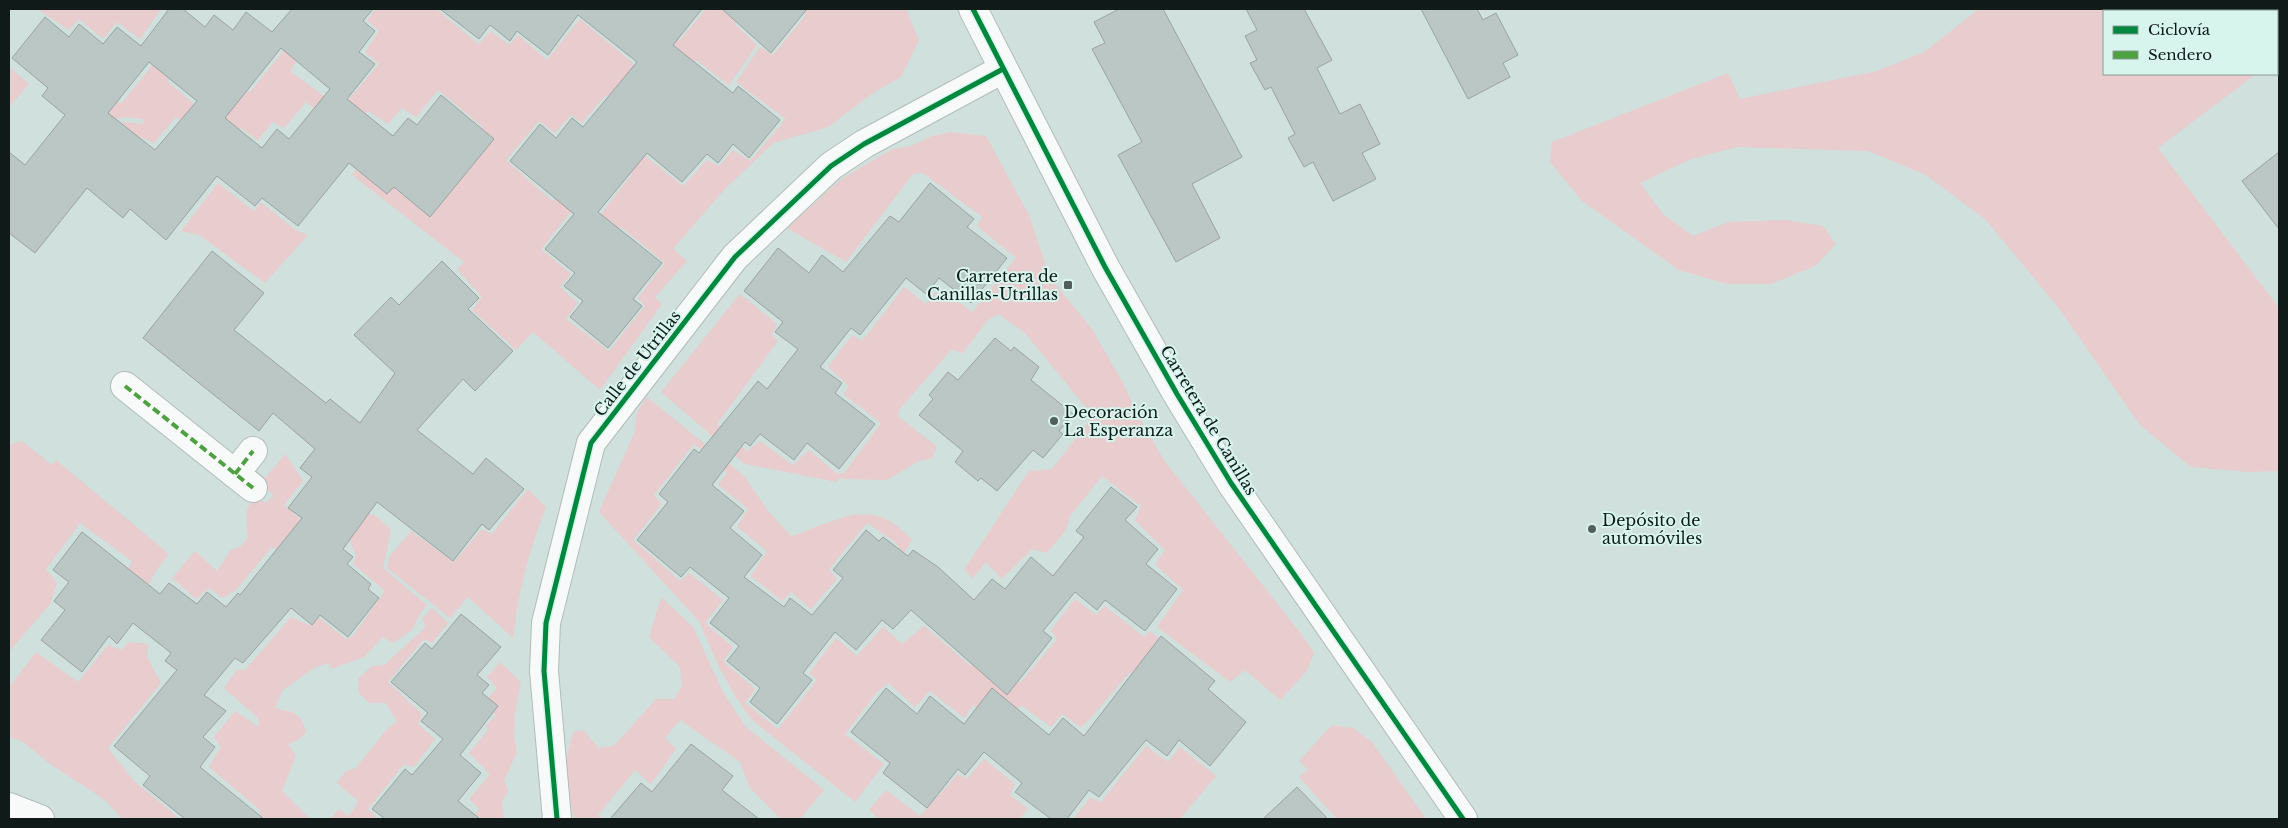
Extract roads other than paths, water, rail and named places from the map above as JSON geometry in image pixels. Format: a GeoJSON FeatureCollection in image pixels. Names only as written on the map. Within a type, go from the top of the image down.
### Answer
{"type":"FeatureCollection","features":[{"type":"Feature","properties":{"kind":"street","name":"Carretera de Canillas"},"geometry":{"type":"LineString","coordinates":[[974,9],[1105,267],[1177,394],[1231,483],[1463,819]]}},
{"type":"Feature","properties":{"kind":"street","name":"Calle de Utrillas"},"geometry":{"type":"LineString","coordinates":[[557,819],[544,672],[546,623],[591,443],[735,257],[831,166],[864,144],[1003,69]]}},
{"type":"Feature","properties":{"kind":"street"},"geometry":{"type":"LineString","coordinates":[[125,386],[244,481],[252,451]]}},
{"type":"Feature","properties":{"kind":"street"},"geometry":{"type":"LineString","coordinates":[[9,807],[40,819]]}},
{"type":"Feature","properties":{"kind":"place","name":"Carretera de Canillas-Utrillas"},"geometry":{"type":"Point","coordinates":[1068,285]}},
{"type":"Feature","properties":{"kind":"place","name":"Decoración La Esperanza"},"geometry":{"type":"Point","coordinates":[1054,421]}},
{"type":"Feature","properties":{"kind":"place","name":"Depósito de automóviles"},"geometry":{"type":"Point","coordinates":[1592,529]}}]}
